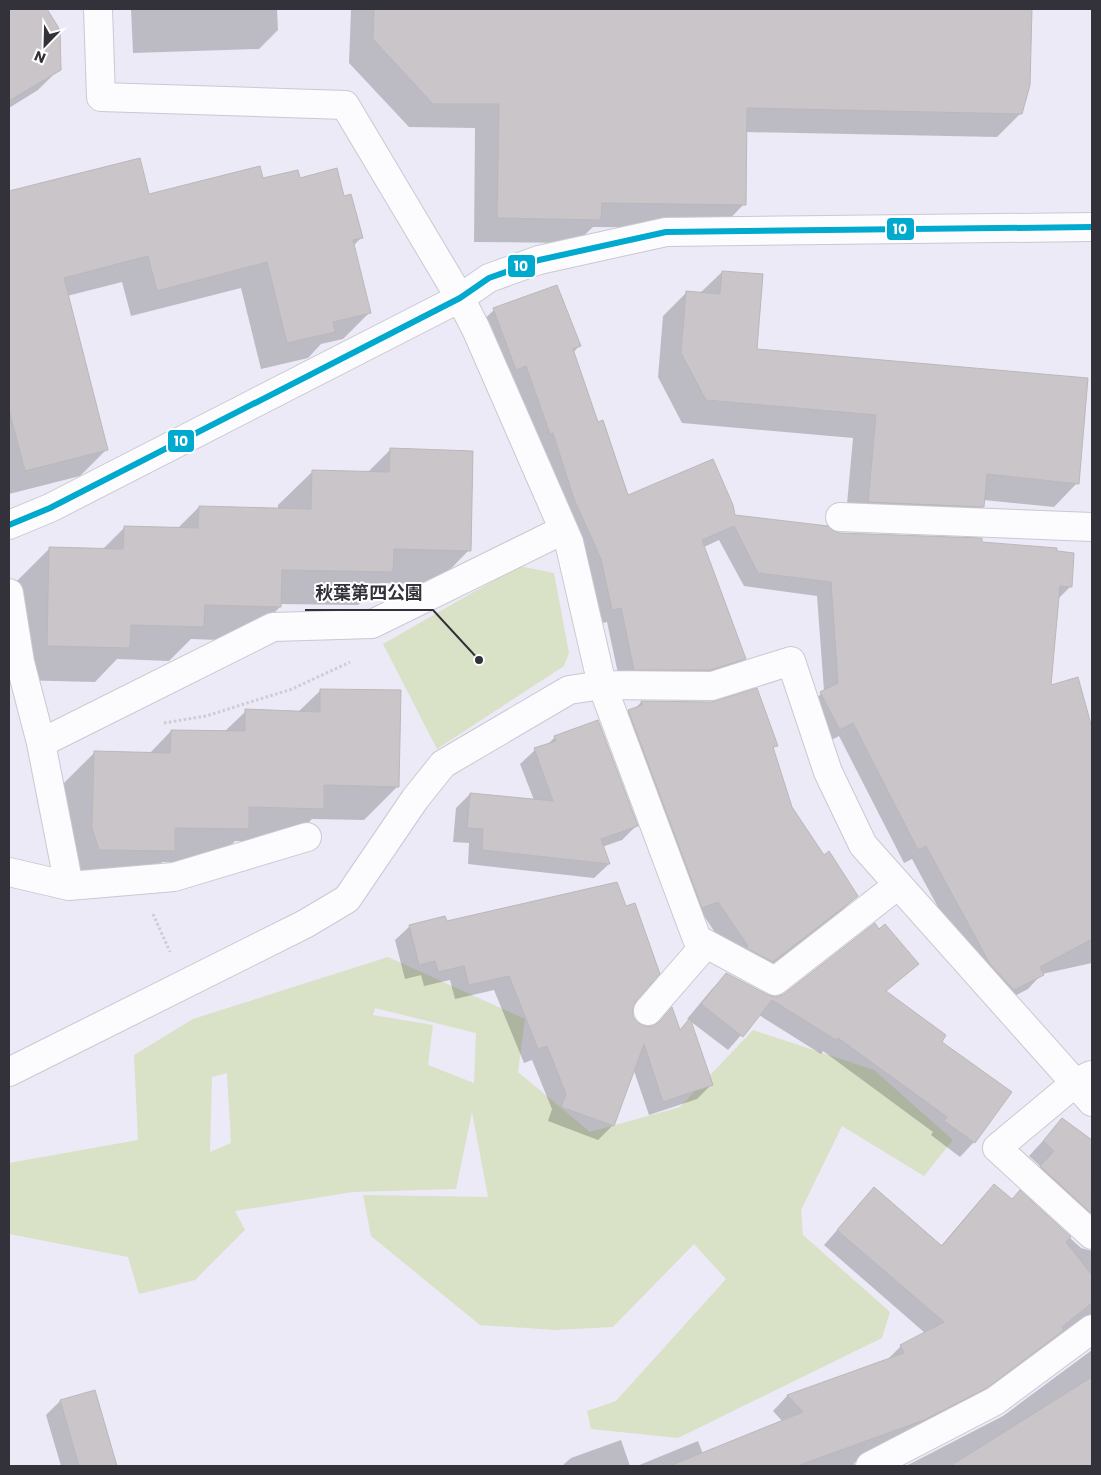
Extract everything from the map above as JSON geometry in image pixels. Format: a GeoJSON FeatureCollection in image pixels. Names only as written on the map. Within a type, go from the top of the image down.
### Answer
{"type":"FeatureCollection","features":[{"type":"Feature","properties":{"kind":"street"},"geometry":{"type":"LineString","coordinates":[[98,9],[101,97],[345,106],[460,298],[476,329],[563,530],[568,542],[602,685],[697,939],[775,981],[898,885]]}},
{"type":"Feature","properties":{"kind":"street"},"geometry":{"type":"LineString","coordinates":[[9,525],[50,508],[460,298],[490,278],[539,260],[666,232],[1092,227]]}},
{"type":"Feature","properties":{"kind":"street"},"geometry":{"type":"LineString","coordinates":[[840,517],[1092,526]]}},
{"type":"Feature","properties":{"kind":"street"},"geometry":{"type":"LineString","coordinates":[[41,743],[274,627],[372,624],[563,530]]}},
{"type":"Feature","properties":{"kind":"street"},"geometry":{"type":"LineString","coordinates":[[9,593],[20,662],[41,743],[70,886]]}},
{"type":"Feature","properties":{"kind":"street"},"geometry":{"type":"LineString","coordinates":[[9,1072],[305,924],[347,899],[415,799],[443,764],[569,690],[602,685],[712,686],[790,661],[828,772],[863,845],[1086,1086],[997,1148],[1092,1235]]}},
{"type":"Feature","properties":{"kind":"street"},"geometry":{"type":"LineString","coordinates":[[9,872],[70,886],[174,876],[307,837]]}},
{"type":"Feature","properties":{"kind":"street"},"geometry":{"type":"LineString","coordinates":[[648,1011],[706,944]]}},
{"type":"Feature","properties":{"kind":"street"},"geometry":{"type":"LineString","coordinates":[[870,1466],[994,1401],[1092,1329]]}},
{"type":"Feature","properties":{"kind":"path"},"geometry":{"type":"LineString","coordinates":[[159,724],[206,716],[292,689],[351,662]]}},
{"type":"Feature","properties":{"kind":"path"},"geometry":{"type":"LineString","coordinates":[[156,920],[173,959]]}},
{"type":"Feature","properties":{"kind":"green space"},"geometry":{"type":"Polygon","coordinates":[[[519,566],[554,573],[569,653],[564,666],[437,749],[383,644],[519,566]]]}},
{"type":"Feature","properties":{"kind":"green space"},"geometry":{"type":"Polygon","coordinates":[[[388,957],[525,1019],[518,1072],[590,1132],[680,1107],[753,1030],[874,1070],[953,1140],[924,1176],[842,1126],[801,1210],[803,1235],[890,1312],[882,1338],[678,1438],[591,1429],[587,1411],[616,1401],[726,1279],[694,1244],[613,1327],[555,1330],[480,1325],[371,1236],[363,1195],[488,1197],[472,1112],[456,1189],[353,1192],[235,1211],[245,1230],[195,1280],[139,1294],[128,1257],[9,1234],[9,1163],[138,1140],[134,1055],[193,1019],[388,957]],[[375,1008],[373,1015],[433,1025],[428,1065],[474,1083],[476,1033],[375,1008]],[[227,1073],[212,1077],[210,1152],[231,1143],[227,1073]]]}},
{"type":"Feature","properties":{"kind":"building"},"geometry":{"type":"Polygon","coordinates":[[[9,9],[47,9],[60,30],[61,70],[9,101],[9,9]]]}},
{"type":"Feature","properties":{"kind":"building"},"geometry":{"type":"Polygon","coordinates":[[[374,9],[1032,9],[1030,85],[1022,114],[747,108],[746,205],[602,203],[601,220],[497,218],[499,104],[433,104],[373,39],[374,9]]]}},
{"type":"Feature","properties":{"kind":"building"},"geometry":{"type":"Polygon","coordinates":[[[140,158],[149,194],[260,166],[263,178],[298,170],[300,178],[337,168],[344,196],[351,194],[363,238],[353,240],[371,313],[333,322],[335,332],[287,343],[267,262],[157,291],[148,256],[64,278],[108,450],[25,471],[9,410],[9,191],[140,158]]]}},
{"type":"Feature","properties":{"kind":"building"},"geometry":{"type":"Polygon","coordinates":[[[722,271],[763,274],[757,349],[1088,378],[1079,484],[987,474],[984,507],[868,502],[876,415],[706,400],[681,353],[686,291],[720,294],[722,271]]]}},
{"type":"Feature","properties":{"kind":"building"},"geometry":{"type":"Polygon","coordinates":[[[557,285],[581,346],[573,349],[598,422],[603,420],[628,495],[713,459],[733,505],[735,515],[828,526],[839,533],[982,538],[982,542],[1057,548],[1057,551],[1074,553],[1072,587],[1060,586],[1051,685],[1078,677],[1092,728],[1092,939],[1040,967],[1044,975],[1014,990],[990,964],[926,846],[918,850],[853,723],[840,730],[820,692],[838,683],[831,582],[758,573],[734,526],[702,540],[746,659],[710,670],[634,670],[621,608],[612,610],[601,559],[574,499],[553,433],[550,434],[526,366],[516,370],[493,308],[557,285]]]}},
{"type":"Feature","properties":{"kind":"building"},"geometry":{"type":"Polygon","coordinates":[[[390,448],[473,451],[471,551],[394,549],[393,572],[282,570],[281,607],[205,605],[204,627],[131,625],[130,648],[47,646],[49,547],[123,549],[124,526],[198,528],[199,506],[311,509],[312,470],[389,472],[390,448]]]}},
{"type":"Feature","properties":{"kind":"building"},"geometry":{"type":"Polygon","coordinates":[[[757,688],[778,746],[773,747],[792,807],[824,855],[829,851],[858,896],[773,962],[746,948],[748,946],[718,902],[702,908],[628,710],[642,705],[641,701],[712,702],[757,688]]]}},
{"type":"Feature","properties":{"kind":"building"},"geometry":{"type":"Polygon","coordinates":[[[320,689],[401,690],[399,787],[324,785],[324,809],[249,807],[249,829],[175,828],[175,851],[99,850],[92,828],[94,751],[170,753],[171,730],[245,731],[245,709],[320,712],[320,689]]]}},
{"type":"Feature","properties":{"kind":"building"},"geometry":{"type":"Polygon","coordinates":[[[598,720],[638,826],[601,839],[610,864],[482,850],[483,829],[467,828],[470,793],[553,801],[534,748],[556,741],[554,736],[598,720]]]}},
{"type":"Feature","properties":{"kind":"building"},"geometry":{"type":"Polygon","coordinates":[[[617,882],[626,906],[635,903],[660,974],[636,1001],[633,1017],[638,1023],[653,1026],[672,1007],[680,1030],[690,1018],[713,1085],[663,1102],[644,1044],[614,1126],[561,1107],[566,1094],[547,1046],[538,1049],[509,976],[469,985],[464,966],[438,972],[435,961],[419,965],[409,925],[445,916],[447,921],[617,882]]]}},
{"type":"Feature","properties":{"kind":"building"},"geometry":{"type":"Polygon","coordinates":[[[875,923],[879,929],[885,924],[919,964],[886,991],[946,1035],[942,1042],[1012,1092],[975,1143],[944,1121],[947,1117],[838,1038],[836,1040],[772,1000],[743,1037],[701,1004],[726,973],[768,995],[776,997],[784,994],[875,923]]]}},
{"type":"Feature","properties":{"kind":"building"},"geometry":{"type":"Polygon","coordinates":[[[1062,1118],[1092,1140],[1091,1213],[1040,1166],[1054,1151],[1043,1141],[1062,1118]]]}},
{"type":"Feature","properties":{"kind":"building"},"geometry":{"type":"Polygon","coordinates":[[[994,1184],[1012,1199],[1020,1190],[1071,1237],[1066,1242],[1092,1275],[1092,1303],[1062,1327],[1064,1330],[987,1388],[924,1420],[797,1466],[672,1465],[803,1412],[787,1395],[904,1353],[900,1345],[944,1322],[837,1230],[874,1187],[942,1246],[994,1184]]]}},
{"type":"Feature","properties":{"kind":"building"},"geometry":{"type":"Polygon","coordinates":[[[1092,1377],[1092,1466],[950,1466],[1092,1377]]]}},
{"type":"Feature","properties":{"kind":"building"},"geometry":{"type":"Polygon","coordinates":[[[95,1390],[117,1466],[79,1466],[60,1400],[95,1390]]]}},
{"type":"Feature","properties":{"kind":"transit line","name":"10"},"geometry":{"type":"LineString","coordinates":[[9,525],[50,508],[460,298],[489,278],[539,260],[666,232],[1092,227]]}},
{"type":"Feature","properties":{"kind":"place","name":"秋葉第四公園"},"geometry":{"type":"Point","coordinates":[479,660]}}]}
